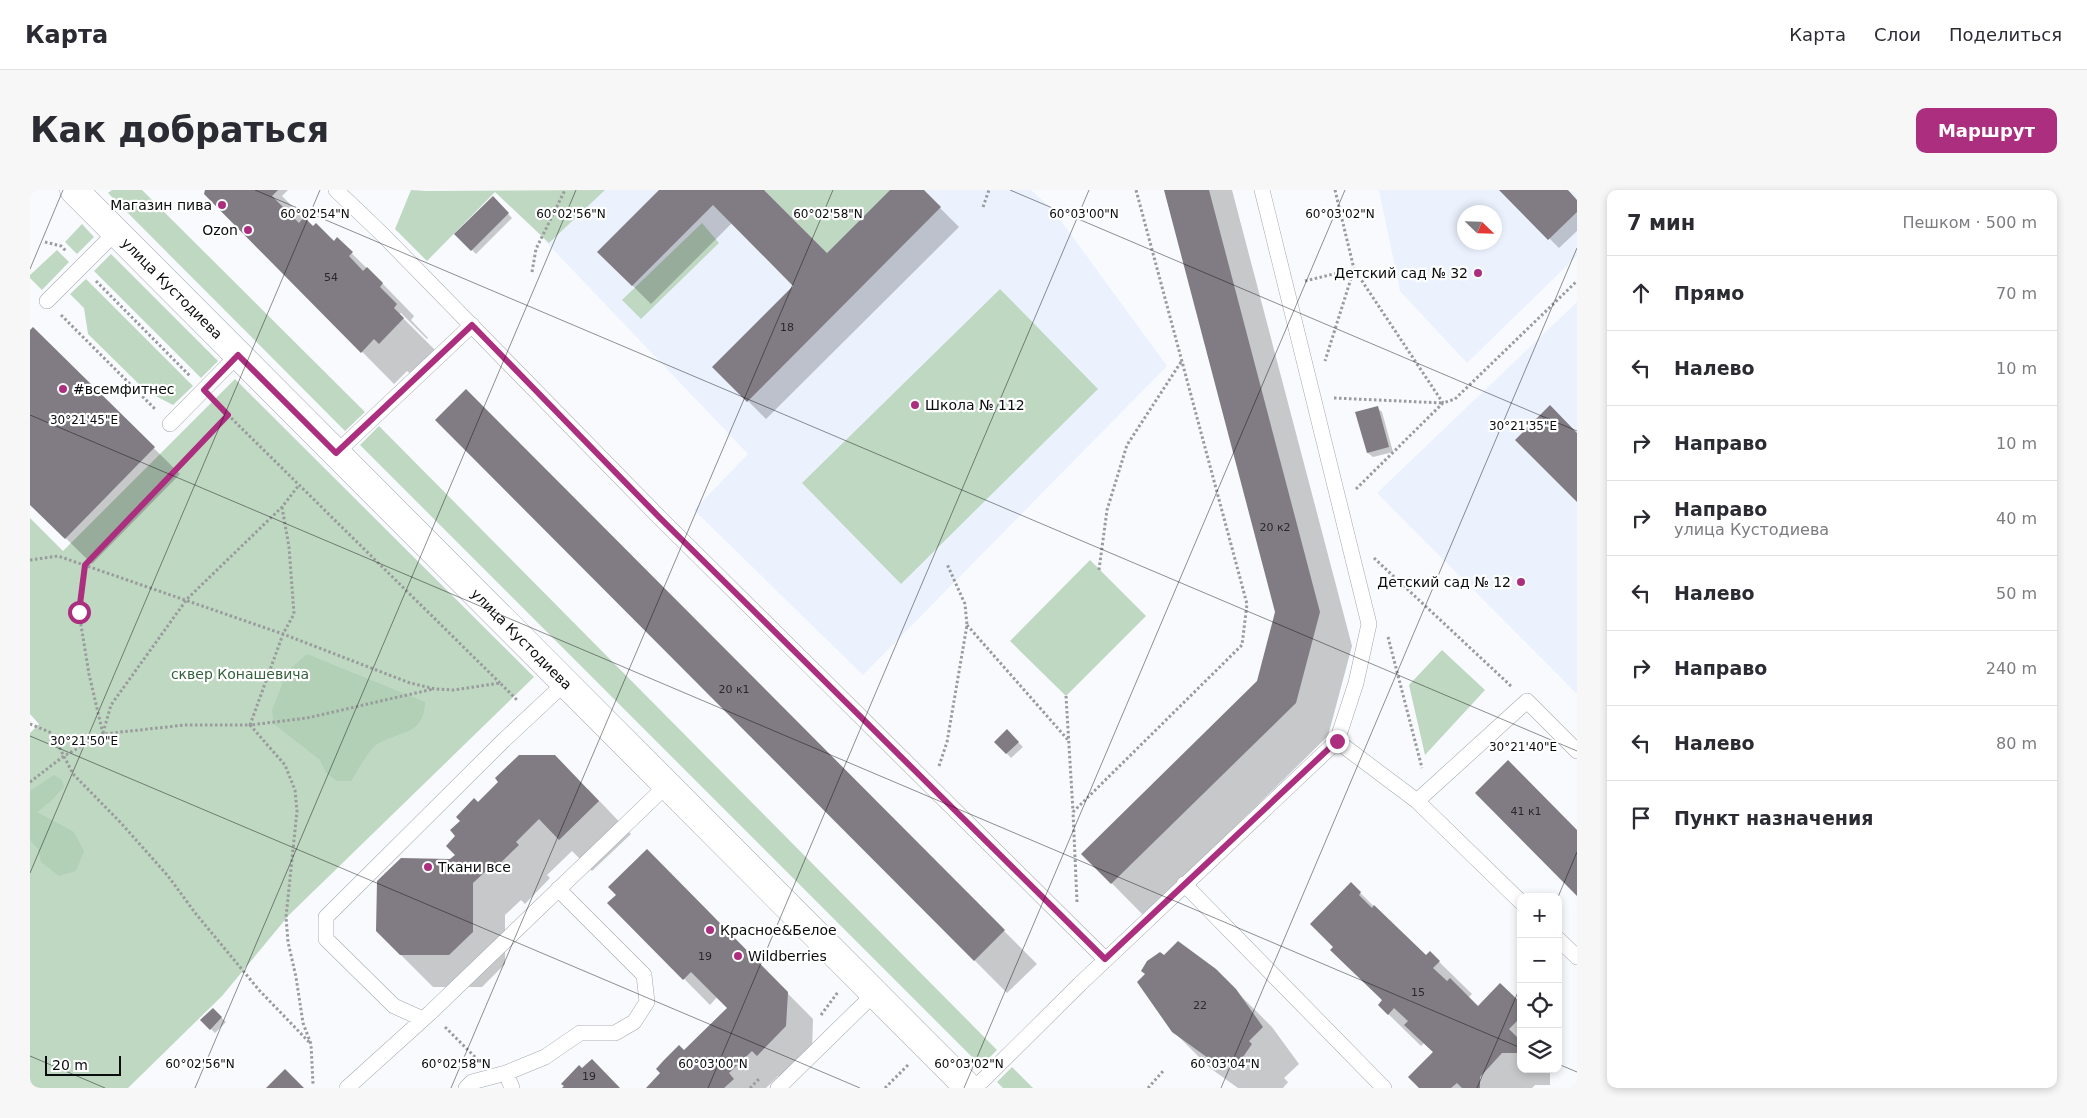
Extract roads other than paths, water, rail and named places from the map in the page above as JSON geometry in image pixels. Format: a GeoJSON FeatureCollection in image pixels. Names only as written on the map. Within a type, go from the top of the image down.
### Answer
{"type":"FeatureCollection","features":[{"type":"Feature","properties":{"kind":"street","name":"улица Кустодиева"},"geometry":{"type":"LineString","coordinates":[[74,190],[969,1088]]}},
{"type":"Feature","properties":{"kind":"lane"},"geometry":{"type":"LineString","coordinates":[[336,190],[472,325],[660,518],[1105,959]]}},
{"type":"Feature","properties":{"kind":"lane"},"geometry":{"type":"LineString","coordinates":[[975,1088],[1105,959],[1337,741],[1356,683],[1369,624],[1262,190]]}},
{"type":"Feature","properties":{"kind":"lane"},"geometry":{"type":"LineString","coordinates":[[47,301],[116,232]]}},
{"type":"Feature","properties":{"kind":"lane"},"geometry":{"type":"LineString","coordinates":[[336,453],[472,325]]}},
{"type":"Feature","properties":{"kind":"lane"},"geometry":{"type":"LineString","coordinates":[[170,424],[238,355]]}},
{"type":"Feature","properties":{"kind":"lane"},"geometry":{"type":"LineString","coordinates":[[427,1016],[394,1006],[326,939],[326,917],[565,683]]}},
{"type":"Feature","properties":{"kind":"lane"},"geometry":{"type":"LineString","coordinates":[[1423,796],[1527,701],[1577,751]]}},
{"type":"Feature","properties":{"kind":"lane"},"geometry":{"type":"LineString","coordinates":[[1337,741],[1423,796],[1517,898]]}},
{"type":"Feature","properties":{"kind":"lane"},"geometry":{"type":"LineString","coordinates":[[347,1088],[427,1016],[667,785]]}},
{"type":"Feature","properties":{"kind":"lane"},"geometry":{"type":"LineString","coordinates":[[1184,884],[1384,1088]]}},
{"type":"Feature","properties":{"kind":"lane"},"geometry":{"type":"LineString","coordinates":[[466,1088],[472,1082],[500,1075],[545,1057],[580,1033],[615,1033],[634,1022],[647,1002],[644,975],[558,889]]}},
{"type":"Feature","properties":{"kind":"lane"},"geometry":{"type":"LineString","coordinates":[[1562,943],[1577,957]]}},
{"type":"Feature","properties":{"kind":"lane"},"geometry":{"type":"LineString","coordinates":[[778,1088],[875,993]]}},
{"type":"Feature","properties":{"kind":"lane"},"geometry":{"type":"LineString","coordinates":[[500,1075],[512,1088]]}},
{"type":"Feature","properties":{"kind":"place","name":"Магазин пива"},"geometry":{"type":"Point","coordinates":[222,205]}},
{"type":"Feature","properties":{"kind":"place","name":"Ozon"},"geometry":{"type":"Point","coordinates":[248,230]}},
{"type":"Feature","properties":{"kind":"place","name":"Детский сад № 32"},"geometry":{"type":"Point","coordinates":[1478,273]}},
{"type":"Feature","properties":{"kind":"place","name":"#всемфитнес"},"geometry":{"type":"Point","coordinates":[63,389]}},
{"type":"Feature","properties":{"kind":"place","name":"Школа № 112"},"geometry":{"type":"Point","coordinates":[915,405]}},
{"type":"Feature","properties":{"kind":"place","name":"Детский сад № 12"},"geometry":{"type":"Point","coordinates":[1521,582]}},
{"type":"Feature","properties":{"kind":"place","name":"Ткани все"},"geometry":{"type":"Point","coordinates":[428,867]}},
{"type":"Feature","properties":{"kind":"place","name":"Красное&Белое"},"geometry":{"type":"Point","coordinates":[710,930]}},
{"type":"Feature","properties":{"kind":"place","name":"Wildberries"},"geometry":{"type":"Point","coordinates":[738,956]}},
{"type":"Feature","properties":{"kind":"park label","name":"сквер Конашевича"},"geometry":{"type":"Point","coordinates":[240,674]}}]}
